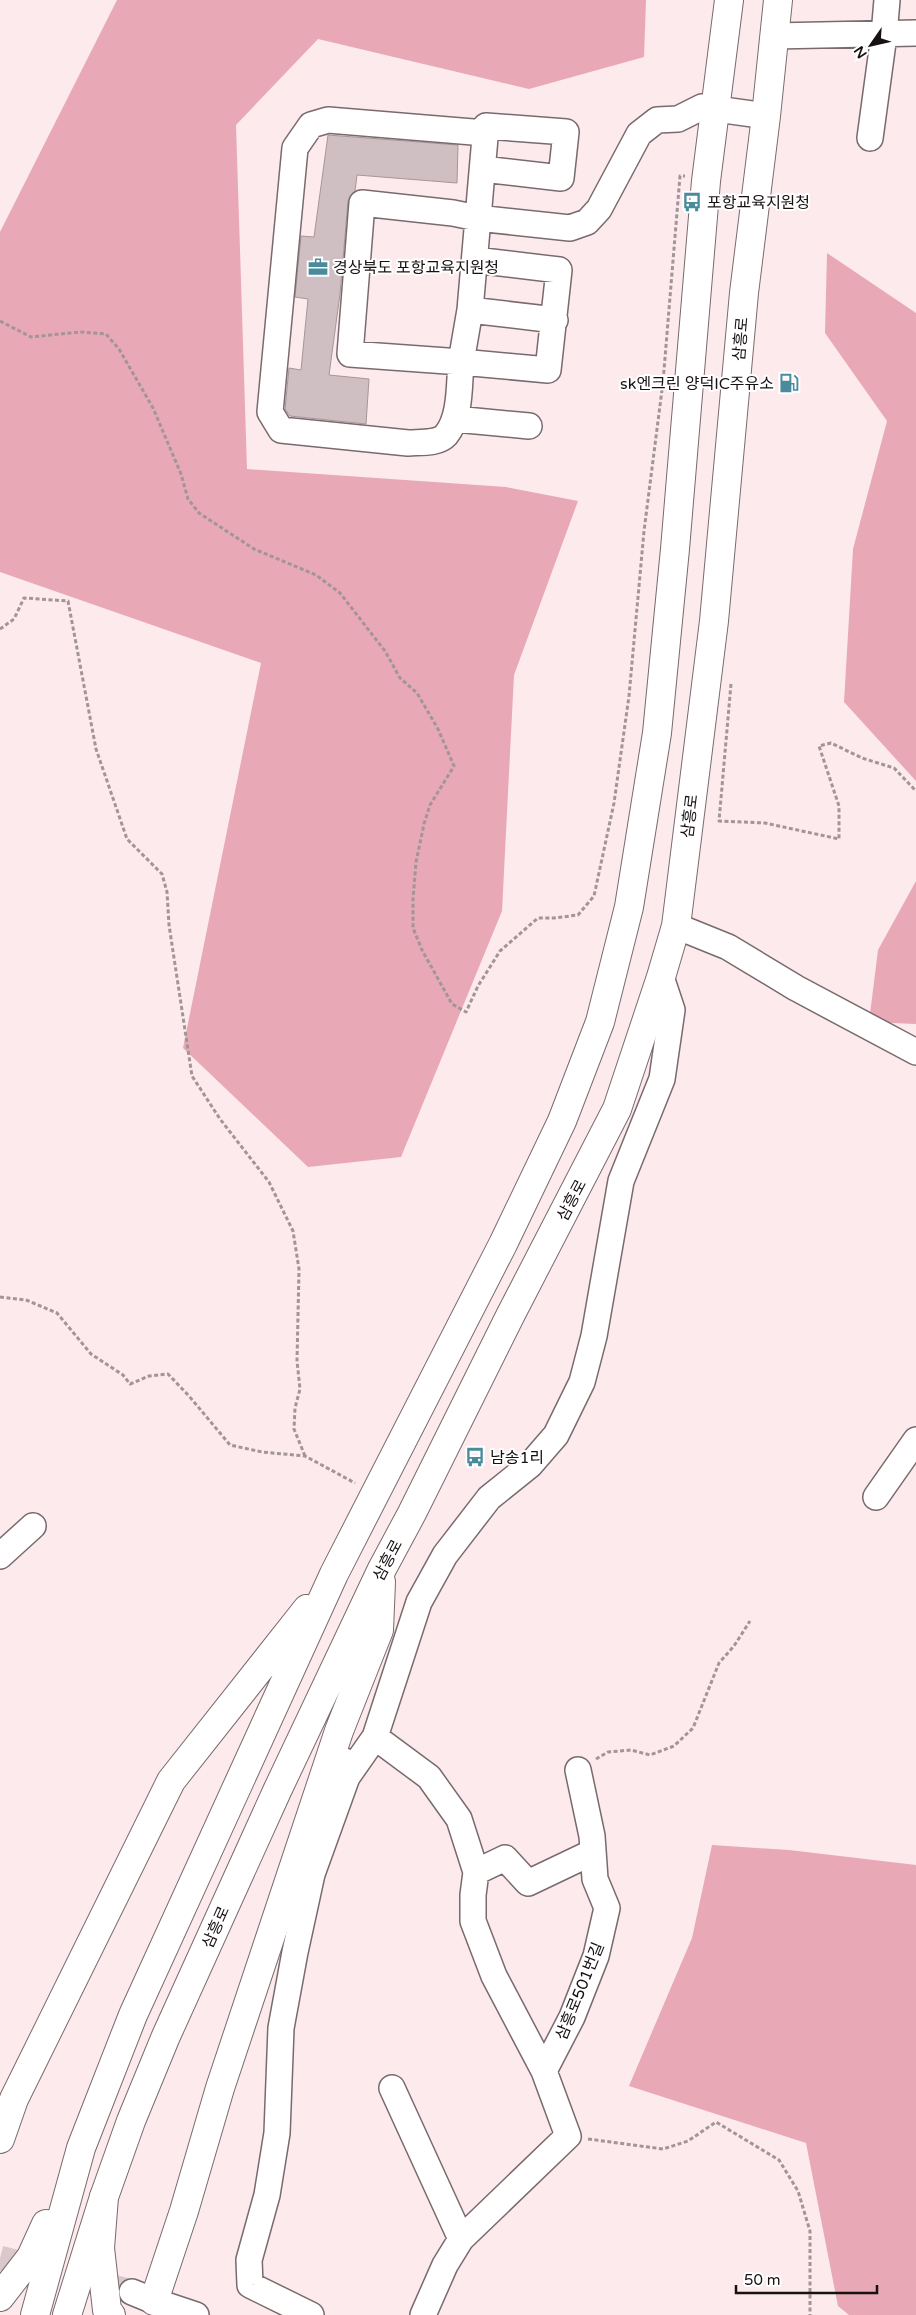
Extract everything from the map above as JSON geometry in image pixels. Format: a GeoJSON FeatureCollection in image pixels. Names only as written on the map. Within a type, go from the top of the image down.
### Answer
{"type":"FeatureCollection","features":[{"type":"Feature","properties":{"kind":"main road"},"geometry":{"type":"LineString","coordinates":[[0,2297],[31,2257],[81,2148],[134,2015],[334,1574],[503,1244],[562,1121],[600,1022],[629,907],[656,734],[675,549],[706,181],[729,0]]}},
{"type":"Feature","properties":{"kind":"main road","name":"삼흥로"},"geometry":{"type":"LineString","coordinates":[[67,2315],[104,2197],[131,2121],[166,2036],[277,1791],[382,1569],[617,1109],[661,977],[676,926],[714,621],[744,293],[778,0]]}},
{"type":"Feature","properties":{"kind":"main road"},"geometry":{"type":"LineString","coordinates":[[143,2297],[184,2211],[220,2088],[339,1731],[379,1630],[382,1569]]}},
{"type":"Feature","properties":{"kind":"main road"},"geometry":{"type":"LineString","coordinates":[[0,2139],[14,2099],[171,1781],[334,1574]]}},
{"type":"Feature","properties":{"kind":"main road"},"geometry":{"type":"LineString","coordinates":[[35,2315],[81,2148]]}},
{"type":"Feature","properties":{"kind":"main road"},"geometry":{"type":"LineString","coordinates":[[104,2197],[100,2248],[107,2310],[111,2315]]}},
{"type":"Feature","properties":{"kind":"street"},"geometry":{"type":"LineString","coordinates":[[870,138],[884,34],[886,0]]}},
{"type":"Feature","properties":{"kind":"street"},"geometry":{"type":"LineString","coordinates":[[774,36],[916,33]]}},
{"type":"Feature","properties":{"kind":"street"},"geometry":{"type":"LineString","coordinates":[[475,260],[559,270],[548,370],[350,354],[362,202],[453,213],[477,218],[570,228],[587,222],[599,209],[639,134],[657,120],[678,119],[702,107],[766,116]]}},
{"type":"Feature","properties":{"kind":"street"},"geometry":{"type":"LineString","coordinates":[[483,169],[561,178],[566,132],[486,126],[470,310],[461,362],[455,419],[445,436],[428,442],[408,443],[281,430],[270,412],[295,148],[311,125],[328,120],[485,133]]}},
{"type":"Feature","properties":{"kind":"street"},"geometry":{"type":"LineString","coordinates":[[470,310],[555,320]]}},
{"type":"Feature","properties":{"kind":"street"},"geometry":{"type":"LineString","coordinates":[[455,419],[528,426]]}},
{"type":"Feature","properties":{"kind":"street"},"geometry":{"type":"LineString","coordinates":[[676,926],[728,947],[796,988],[916,1052]]}},
{"type":"Feature","properties":{"kind":"street"},"geometry":{"type":"LineString","coordinates":[[312,2315],[250,2285],[249,2260],[267,2195],[277,2133],[282,2028],[295,1952],[312,1874],[348,1777],[375,1737],[419,1602],[445,1555],[489,1498],[530,1465],[556,1435],[582,1382],[594,1336],[621,1181],[662,1079],[672,1010],[661,977]]}},
{"type":"Feature","properties":{"kind":"street"},"geometry":{"type":"LineString","coordinates":[[876,1497],[916,1440]]}},
{"type":"Feature","properties":{"kind":"street"},"geometry":{"type":"LineString","coordinates":[[0,1556],[33,1526]]}},
{"type":"Feature","properties":{"kind":"street"},"geometry":{"type":"LineString","coordinates":[[339,1731],[348,1777]]}},
{"type":"Feature","properties":{"kind":"street","name":"삼흥로501번길"},"geometry":{"type":"LineString","coordinates":[[375,1737],[430,1777],[459,1819],[476,1872],[473,1895],[473,1922],[494,1976],[544,2072],[568,2136]]}},
{"type":"Feature","properties":{"kind":"street","name":"삼흥로501번길"},"geometry":{"type":"LineString","coordinates":[[544,2072],[576,2008],[596,1956],[607,1908],[595,1879],[592,1836],[578,1770]]}},
{"type":"Feature","properties":{"kind":"street"},"geometry":{"type":"LineString","coordinates":[[476,1872],[505,1858],[528,1884],[593,1852]]}},
{"type":"Feature","properties":{"kind":"street"},"geometry":{"type":"LineString","coordinates":[[392,2088],[461,2238]]}},
{"type":"Feature","properties":{"kind":"street"},"geometry":{"type":"LineString","coordinates":[[423,2315],[445,2265],[461,2238],[568,2136]]}},
{"type":"Feature","properties":{"kind":"street"},"geometry":{"type":"LineString","coordinates":[[143,2297],[196,2315]]}},
{"type":"Feature","properties":{"kind":"path"},"geometry":{"type":"LineString","coordinates":[[0,321],[31,337],[80,332],[106,334],[119,349],[153,408],[181,474],[188,499],[199,513],[254,549],[316,575],[340,593],[386,651],[400,678],[417,693],[438,729],[454,766],[430,805],[424,824],[415,871],[413,928],[422,950],[452,1004],[466,1012],[478,986],[500,951],[538,918],[578,915],[594,896],[614,803],[629,696],[644,531],[663,382],[680,176],[690,176]]}},
{"type":"Feature","properties":{"kind":"path"},"geometry":{"type":"LineString","coordinates":[[0,629],[14,618],[24,598],[68,601],[96,749],[128,839],[162,874],[167,892],[169,925],[192,1076],[220,1119],[268,1182],[293,1231],[299,1270],[297,1360],[300,1389],[295,1408],[294,1429],[305,1456]]}},
{"type":"Feature","properties":{"kind":"path"},"geometry":{"type":"LineString","coordinates":[[732,674],[720,821],[765,824],[839,839],[839,806],[819,746],[831,743],[862,758],[894,768],[916,791]]}},
{"type":"Feature","properties":{"kind":"path"},"geometry":{"type":"LineString","coordinates":[[0,1297],[26,1300],[58,1313],[91,1354],[123,1375],[130,1384],[149,1376],[168,1374],[189,1396],[230,1446],[262,1452],[305,1456],[375,1494]]}},
{"type":"Feature","properties":{"kind":"path"},"geometry":{"type":"LineString","coordinates":[[578,1770],[608,1752],[630,1750],[650,1755],[674,1746],[693,1728],[719,1663],[734,1646],[750,1621]]}},
{"type":"Feature","properties":{"kind":"path"},"geometry":{"type":"LineString","coordinates":[[568,2136],[663,2149],[688,2140],[716,2122],[779,2160],[798,2191],[810,2231],[810,2315]]}},
{"type":"Feature","properties":{"kind":"shaded area"},"geometry":{"type":"Polygon","coordinates":[[[117,0],[646,0],[644,57],[529,89],[318,39],[236,125],[247,469],[506,487],[578,501],[514,675],[502,911],[401,1157],[308,1167],[183,1048],[261,663],[0,572],[0,232],[117,0]]]}},
{"type":"Feature","properties":{"kind":"shaded area"},"geometry":{"type":"Polygon","coordinates":[[[827,253],[916,313],[916,781],[844,702],[853,549],[887,421],[825,333],[827,253]]]}},
{"type":"Feature","properties":{"kind":"shaded area"},"geometry":{"type":"Polygon","coordinates":[[[916,881],[916,1024],[869,1022],[878,950],[916,881]]]}},
{"type":"Feature","properties":{"kind":"shaded area"},"geometry":{"type":"Polygon","coordinates":[[[712,1845],[789,1850],[916,1865],[916,2315],[849,2315],[838,2306],[806,2143],[629,2086],[692,1938],[712,1845]]]}},
{"type":"Feature","properties":{"kind":"building","name":"경상북도 포항교육지원청"},"geometry":{"type":"Polygon","coordinates":[[[328,135],[458,145],[457,183],[357,175],[355,191],[348,201],[340,294],[329,375],[369,379],[366,424],[290,416],[285,409],[289,368],[301,370],[308,299],[295,297],[301,236],[314,237],[328,135]]]}},
{"type":"Feature","properties":{"kind":"tunnel"},"geometry":{"type":"LineString","coordinates":[[0,2258],[132,2292]]}},
{"type":"Feature","properties":{"kind":"place","name":"포항교육지원청"},"geometry":{"type":"Point","coordinates":[692,202]}},
{"type":"Feature","properties":{"kind":"place","name":"경상북도 포항교육지원청"},"geometry":{"type":"Point","coordinates":[318,267]}},
{"type":"Feature","properties":{"kind":"place","name":"sk엔크린 양덕IC주유소"},"geometry":{"type":"Point","coordinates":[789,383]}},
{"type":"Feature","properties":{"kind":"place","name":"남송1리"},"geometry":{"type":"Point","coordinates":[475,1457]}}]}
